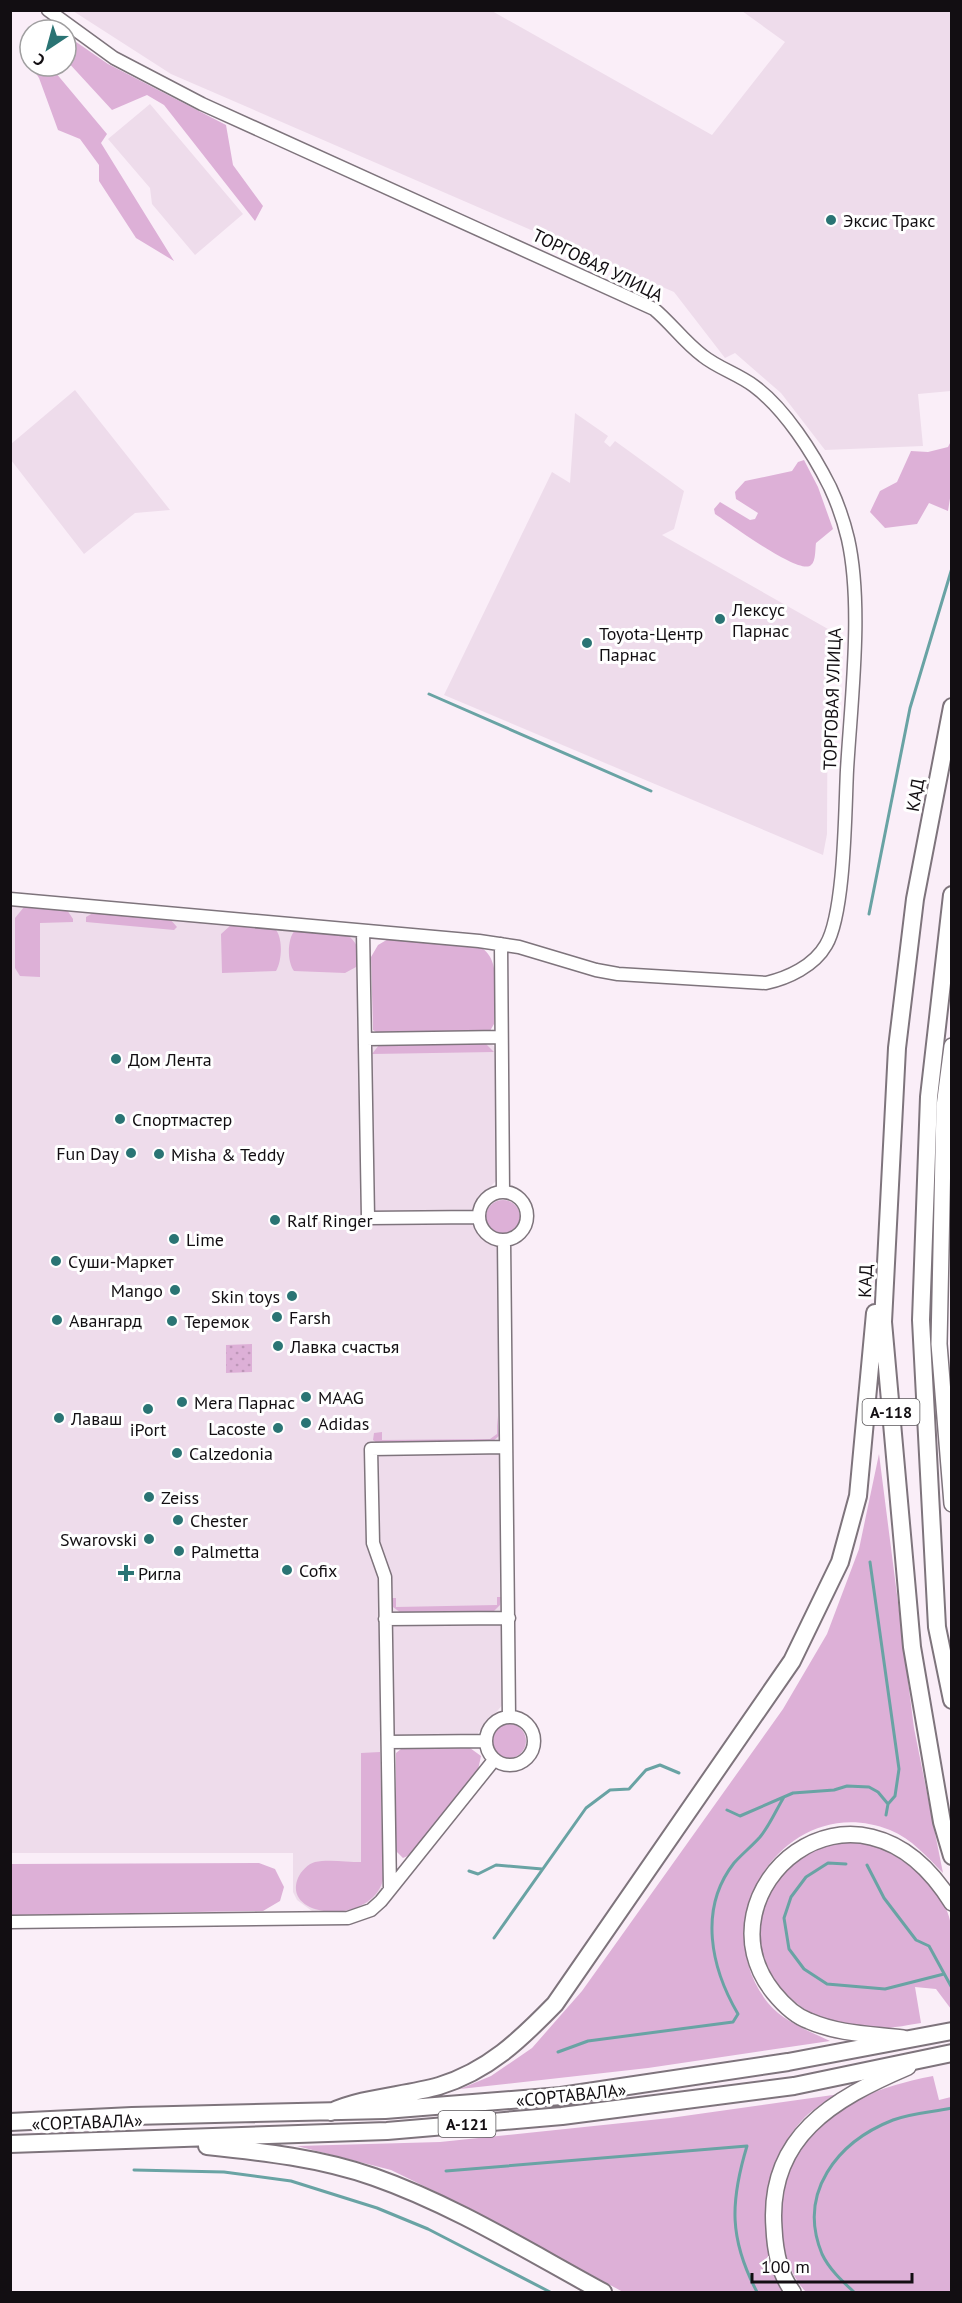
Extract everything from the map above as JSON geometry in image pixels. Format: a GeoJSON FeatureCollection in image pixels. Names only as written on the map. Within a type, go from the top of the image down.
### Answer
{"type":"FeatureCollection","features":[{"type":"Feature","properties":{"kind":"highway","name":"КАД"},"geometry":{"type":"LineString","coordinates":[[951,707],[915,899],[898,1037],[883,1322],[912,1647],[942,1822],[951,1856]]}},
{"type":"Feature","properties":{"kind":"highway","name":"А-118"},"geometry":{"type":"LineString","coordinates":[[951,895],[929,1097],[921,1320],[937,1627],[951,1700]]}},
{"type":"Feature","properties":{"kind":"highway"},"geometry":{"type":"LineString","coordinates":[[331,2112],[440,2086],[478,2070],[516,2044],[555,2004],[792,1661],[840,1562],[858,1496],[866,1430],[873,1323],[885,1264]]}},
{"type":"Feature","properties":{"kind":"highway","name":"«СОРТАВАЛА»"},"geometry":{"type":"LineString","coordinates":[[10,2122],[132,2116],[385,2110],[561,2096],[788,2062],[946,2033]]}},
{"type":"Feature","properties":{"kind":"highway","name":"«СОРТАВАЛА»"},"geometry":{"type":"LineString","coordinates":[[10,2144],[387,2131],[562,2116],[794,2086],[942,2055]]}},
{"type":"Feature","properties":{"kind":"highway"},"geometry":{"type":"LineString","coordinates":[[138,2140],[281,2153],[374,2177],[465,2217],[603,2292]]}},
{"type":"Feature","properties":{"kind":"main road"},"geometry":{"type":"LineString","coordinates":[[951,1046],[944,1107],[939,1344],[951,1501]]}},
{"type":"Feature","properties":{"kind":"main road"},"geometry":{"type":"LineString","coordinates":[[918,2039],[844,2033],[807,2021],[783,2004],[768,1985],[758,1966],[753,1923],[760,1898],[771,1876],[787,1858],[823,1838],[856,1834],[881,1839],[919,1861],[951,1903]]}},
{"type":"Feature","properties":{"kind":"main road"},"geometry":{"type":"LineString","coordinates":[[793,2292],[776,2256],[772,2206],[781,2163],[811,2122],[850,2095],[942,2055]]}},
{"type":"Feature","properties":{"kind":"street","name":"ТОРГОВАЯ УЛИЦА"},"geometry":{"type":"LineString","coordinates":[[48,10],[114,58],[202,104],[654,309],[669,322],[686,343],[705,358],[756,387],[806,445],[831,489],[848,539],[853,595],[854,645],[843,850],[836,912],[826,945],[799,970],[783,979],[766,983],[618,974],[501,944]]}},
{"type":"Feature","properties":{"kind":"street"},"geometry":{"type":"LineString","coordinates":[[10,899],[501,944],[503,1192]]}},
{"type":"Feature","properties":{"kind":"street"},"geometry":{"type":"LineString","coordinates":[[363,931],[368,1218],[479,1217]]}},
{"type":"Feature","properties":{"kind":"street"},"geometry":{"type":"LineString","coordinates":[[366,1039],[501,1037]]}},
{"type":"Feature","properties":{"kind":"street"},"geometry":{"type":"LineString","coordinates":[[503,1192],[517,1197],[526,1208],[527,1216],[523,1230],[518,1235],[504,1240],[490,1236],[479,1217],[483,1202],[503,1192]]}},
{"type":"Feature","properties":{"kind":"street"},"geometry":{"type":"LineString","coordinates":[[504,1240],[509,1717]]}},
{"type":"Feature","properties":{"kind":"street"},"geometry":{"type":"LineString","coordinates":[[390,1889],[384,1570],[373,1543],[371,1449],[506,1447]]}},
{"type":"Feature","properties":{"kind":"street"},"geometry":{"type":"LineString","coordinates":[[385,1619],[508,1618]]}},
{"type":"Feature","properties":{"kind":"street"},"geometry":{"type":"LineString","coordinates":[[509,1717],[518,1718],[530,1729],[533,1745],[525,1759],[518,1764],[501,1764],[494,1760],[486,1748],[486,1734],[495,1722],[509,1717]]}},
{"type":"Feature","properties":{"kind":"street"},"geometry":{"type":"LineString","coordinates":[[388,1742],[485,1741]]}},
{"type":"Feature","properties":{"kind":"street"},"geometry":{"type":"LineString","coordinates":[[10,1922],[348,1918],[371,1910],[494,1760]]}},
{"type":"Feature","properties":{"kind":"shaded area"},"geometry":{"type":"Polygon","coordinates":[[[73,11],[492,11],[712,135],[785,42],[742,11],[951,11],[951,391],[918,394],[923,446],[825,450],[781,393],[735,353],[725,358],[674,292],[171,74],[73,11]]]}},
{"type":"Feature","properties":{"kind":"shaded area"},"geometry":{"type":"Polygon","coordinates":[[[78,43],[108,64],[226,125],[233,165],[263,206],[255,221],[164,105],[147,95],[112,110],[78,73],[78,43]]]}},
{"type":"Feature","properties":{"kind":"shaded area"},"geometry":{"type":"Polygon","coordinates":[[[39,78],[60,78],[107,134],[101,143],[174,261],[136,238],[99,181],[99,165],[80,139],[58,130],[39,78]]]}},
{"type":"Feature","properties":{"kind":"shaded area"},"geometry":{"type":"Polygon","coordinates":[[[150,104],[243,214],[195,255],[152,204],[150,188],[108,139],[150,104]]]}},
{"type":"Feature","properties":{"kind":"shaded area"},"geometry":{"type":"Polygon","coordinates":[[[75,390],[170,510],[135,513],[84,554],[11,460],[11,444],[75,390]]]}},
{"type":"Feature","properties":{"kind":"shaded area"},"geometry":{"type":"Polygon","coordinates":[[[575,413],[608,436],[604,442],[610,447],[615,441],[684,491],[674,529],[662,535],[828,629],[827,834],[823,855],[444,695],[552,472],[570,483],[575,413]]]}},
{"type":"Feature","properties":{"kind":"shaded area"},"geometry":{"type":"Polygon","coordinates":[[[951,441],[951,492],[948,511],[929,503],[917,524],[885,528],[870,512],[880,491],[897,482],[911,451],[928,452],[948,447],[951,441]]]}},
{"type":"Feature","properties":{"kind":"shaded area"},"geometry":{"type":"Polygon","coordinates":[[[804,460],[818,487],[833,529],[816,543],[813,563],[804,566],[793,563],[764,547],[715,514],[714,509],[720,502],[750,520],[755,519],[758,513],[736,499],[735,492],[745,481],[792,471],[798,462],[804,460]]]}},
{"type":"Feature","properties":{"kind":"shaded area","name":"Мега Парнас"},"geometry":{"type":"Polygon","coordinates":[[[10,904],[367,934],[369,1042],[487,1041],[497,1049],[498,1179],[479,1198],[475,1208],[479,1232],[500,1246],[505,1702],[478,1733],[474,1745],[381,1747],[385,1882],[381,1893],[371,1905],[351,1912],[312,1911],[297,1900],[293,1892],[293,1853],[11,1853],[10,904]]]}},
{"type":"Feature","properties":{"kind":"shaded area"},"geometry":{"type":"Polygon","coordinates":[[[24,907],[67,910],[73,919],[73,922],[40,923],[40,977],[20,976],[15,968],[15,918],[24,907]]]}},
{"type":"Feature","properties":{"kind":"shaded area"},"geometry":{"type":"Polygon","coordinates":[[[93,913],[170,919],[177,927],[174,930],[86,922],[86,917],[93,913]]]}},
{"type":"Feature","properties":{"kind":"shaded area"},"geometry":{"type":"Polygon","coordinates":[[[231,925],[276,930],[281,950],[280,962],[276,971],[222,973],[221,934],[231,925]]]}},
{"type":"Feature","properties":{"kind":"shaded area"},"geometry":{"type":"Polygon","coordinates":[[[295,930],[344,933],[358,948],[359,957],[356,967],[345,973],[294,971],[289,951],[290,939],[295,930]]]}},
{"type":"Feature","properties":{"kind":"shaded area"},"geometry":{"type":"Polygon","coordinates":[[[390,938],[480,947],[487,953],[492,961],[496,981],[494,1024],[490,1031],[379,1034],[373,1030],[371,957],[378,945],[390,938]]]}},
{"type":"Feature","properties":{"kind":"shaded area"},"geometry":{"type":"Polygon","coordinates":[[[486,1044],[494,1052],[372,1054],[379,1045],[486,1044]]]}},
{"type":"Feature","properties":{"kind":"shaded area"},"geometry":{"type":"Polygon","coordinates":[[[503,1200],[515,1205],[520,1217],[515,1229],[503,1234],[491,1229],[486,1217],[491,1205],[503,1200]]]}},
{"type":"Feature","properties":{"kind":"shaded area"},"geometry":{"type":"Polygon","coordinates":[[[252,1344],[252,1372],[226,1373],[226,1345],[252,1344]]]}},
{"type":"Feature","properties":{"kind":"shaded area"},"geometry":{"type":"Polygon","coordinates":[[[497,1416],[499,1436],[492,1442],[377,1443],[373,1440],[374,1433],[382,1432],[382,1440],[490,1439],[497,1434],[497,1416]]]}},
{"type":"Feature","properties":{"kind":"shaded area"},"geometry":{"type":"Polygon","coordinates":[[[879,1454],[914,1728],[943,1873],[919,1849],[898,1834],[890,1830],[853,1822],[818,1828],[789,1844],[766,1869],[750,1900],[744,1934],[750,1969],[774,2010],[797,2025],[830,2041],[648,2068],[460,2089],[491,2076],[532,2048],[582,1991],[783,1709],[827,1634],[859,1549],[879,1454]]]}},
{"type":"Feature","properties":{"kind":"shaded area"},"geometry":{"type":"Polygon","coordinates":[[[497,1597],[501,1597],[500,1605],[492,1613],[401,1613],[393,1607],[392,1598],[396,1598],[396,1607],[497,1605],[497,1597]]]}},
{"type":"Feature","properties":{"kind":"shaded area"},"geometry":{"type":"Polygon","coordinates":[[[509,1724],[521,1729],[526,1741],[521,1753],[509,1758],[497,1753],[492,1741],[497,1729],[509,1724]]]}},
{"type":"Feature","properties":{"kind":"shaded area"},"geometry":{"type":"Polygon","coordinates":[[[470,1748],[481,1756],[478,1770],[410,1855],[403,1858],[396,1851],[396,1753],[401,1749],[470,1748]]]}},
{"type":"Feature","properties":{"kind":"shaded area"},"geometry":{"type":"Polygon","coordinates":[[[380,1752],[383,1880],[375,1895],[362,1905],[330,1912],[314,1909],[302,1902],[296,1892],[298,1878],[305,1868],[315,1862],[361,1862],[361,1753],[380,1752]]]}},
{"type":"Feature","properties":{"kind":"shaded area"},"geometry":{"type":"Polygon","coordinates":[[[829,1842],[860,1843],[882,1849],[921,1876],[941,1900],[948,1913],[951,1926],[951,2009],[936,1989],[915,1987],[921,2023],[882,2029],[853,2028],[820,2018],[800,2006],[783,1990],[770,1972],[762,1951],[760,1929],[764,1906],[774,1882],[785,1869],[829,1842]]]}},
{"type":"Feature","properties":{"kind":"shaded area"},"geometry":{"type":"Polygon","coordinates":[[[259,1863],[275,1869],[284,1887],[280,1901],[263,1911],[11,1915],[11,1864],[259,1863]]]}},
{"type":"Feature","properties":{"kind":"shaded area"},"geometry":{"type":"Polygon","coordinates":[[[933,2076],[939,2100],[951,2097],[951,2292],[806,2292],[791,2268],[780,2230],[784,2183],[796,2150],[810,2133],[846,2105],[890,2087],[933,2076]]]}},
{"type":"Feature","properties":{"kind":"shaded area"},"geometry":{"type":"Polygon","coordinates":[[[840,2094],[805,2117],[790,2136],[779,2156],[771,2179],[767,2202],[770,2248],[776,2271],[786,2292],[623,2292],[473,2210],[391,2170],[297,2146],[440,2142],[670,2118],[840,2094]]]}},
{"type":"Feature","properties":{"kind":"waterway"},"geometry":{"type":"LineString","coordinates":[[869,914],[910,708],[952,568]]}},
{"type":"Feature","properties":{"kind":"waterway"},"geometry":{"type":"LineString","coordinates":[[429,694],[651,791]]}},
{"type":"Feature","properties":{"kind":"waterway"},"geometry":{"type":"LineString","coordinates":[[870,1562],[899,1769],[895,1796],[888,1804]]}},
{"type":"Feature","properties":{"kind":"waterway"},"geometry":{"type":"LineString","coordinates":[[494,1938],[586,1808],[610,1790],[629,1789],[646,1770],[660,1765],[679,1773]]}},
{"type":"Feature","properties":{"kind":"waterway"},"geometry":{"type":"LineString","coordinates":[[727,1810],[740,1816],[793,1793],[834,1790],[847,1786],[869,1787],[878,1792],[888,1804],[886,1815]]}},
{"type":"Feature","properties":{"kind":"waterway"},"geometry":{"type":"LineString","coordinates":[[558,2052],[588,2041],[733,2022],[738,2014],[721,1977],[712,1939],[712,1919],[716,1900],[723,1881],[734,1863],[764,1832],[784,1797]]}},
{"type":"Feature","properties":{"kind":"waterway"},"geometry":{"type":"LineString","coordinates":[[846,1864],[828,1863],[806,1877],[791,1897],[784,1918],[789,1949],[804,1969],[827,1984],[885,1989],[944,1974]]}},
{"type":"Feature","properties":{"kind":"waterway"},"geometry":{"type":"LineString","coordinates":[[469,1871],[478,1874],[496,1865],[542,1869]]}},
{"type":"Feature","properties":{"kind":"waterway"},"geometry":{"type":"LineString","coordinates":[[867,1865],[884,1898],[916,1940],[929,1946],[952,1988]]}},
{"type":"Feature","properties":{"kind":"waterway"},"geometry":{"type":"LineString","coordinates":[[854,2292],[825,2259],[816,2232],[815,2210],[819,2191],[827,2172],[839,2156],[873,2130],[900,2118],[952,2108]]}},
{"type":"Feature","properties":{"kind":"waterway"},"geometry":{"type":"LineString","coordinates":[[446,2171],[747,2146],[737,2185],[735,2220],[741,2255],[757,2292]]}},
{"type":"Feature","properties":{"kind":"waterway"},"geometry":{"type":"LineString","coordinates":[[134,2170],[224,2172],[291,2181],[377,2208],[428,2229],[550,2292]]}},
{"type":"Feature","properties":{"kind":"place","name":"Эксис Тракс"},"geometry":{"type":"Point","coordinates":[831,220]}},
{"type":"Feature","properties":{"kind":"place","name":"Лексус Парнас"},"geometry":{"type":"Point","coordinates":[720,619]}},
{"type":"Feature","properties":{"kind":"place","name":"Toyota-Центр Парнас"},"geometry":{"type":"Point","coordinates":[587,643]}},
{"type":"Feature","properties":{"kind":"place","name":"Дом Лента"},"geometry":{"type":"Point","coordinates":[116,1059]}},
{"type":"Feature","properties":{"kind":"place","name":"Спортмастер"},"geometry":{"type":"Point","coordinates":[120,1119]}},
{"type":"Feature","properties":{"kind":"place","name":"Fun Day"},"geometry":{"type":"Point","coordinates":[131,1153]}},
{"type":"Feature","properties":{"kind":"place","name":"Misha & Teddy"},"geometry":{"type":"Point","coordinates":[159,1154]}},
{"type":"Feature","properties":{"kind":"place","name":"Ralf Ringer"},"geometry":{"type":"Point","coordinates":[275,1220]}},
{"type":"Feature","properties":{"kind":"place","name":"Lime"},"geometry":{"type":"Point","coordinates":[174,1239]}},
{"type":"Feature","properties":{"kind":"place","name":"Суши-Маркет"},"geometry":{"type":"Point","coordinates":[56,1261]}},
{"type":"Feature","properties":{"kind":"place","name":"Mango"},"geometry":{"type":"Point","coordinates":[175,1290]}},
{"type":"Feature","properties":{"kind":"place","name":"Skin toys"},"geometry":{"type":"Point","coordinates":[292,1296]}},
{"type":"Feature","properties":{"kind":"place","name":"Farsh"},"geometry":{"type":"Point","coordinates":[277,1317]}},
{"type":"Feature","properties":{"kind":"place","name":"Авангард"},"geometry":{"type":"Point","coordinates":[57,1320]}},
{"type":"Feature","properties":{"kind":"place","name":"Теремок"},"geometry":{"type":"Point","coordinates":[172,1321]}},
{"type":"Feature","properties":{"kind":"place","name":"Лавка счастья"},"geometry":{"type":"Point","coordinates":[278,1346]}},
{"type":"Feature","properties":{"kind":"place","name":"MAAG"},"geometry":{"type":"Point","coordinates":[306,1397]}},
{"type":"Feature","properties":{"kind":"place","name":"Мега Парнас"},"geometry":{"type":"Point","coordinates":[182,1402]}},
{"type":"Feature","properties":{"kind":"place","name":"iPort"},"geometry":{"type":"Point","coordinates":[148,1409]}},
{"type":"Feature","properties":{"kind":"place","name":"Лаваш"},"geometry":{"type":"Point","coordinates":[59,1418]}},
{"type":"Feature","properties":{"kind":"place","name":"Adidas"},"geometry":{"type":"Point","coordinates":[306,1423]}},
{"type":"Feature","properties":{"kind":"place","name":"Lacoste"},"geometry":{"type":"Point","coordinates":[278,1428]}},
{"type":"Feature","properties":{"kind":"place","name":"Calzedonia"},"geometry":{"type":"Point","coordinates":[177,1453]}},
{"type":"Feature","properties":{"kind":"place","name":"Zeiss"},"geometry":{"type":"Point","coordinates":[149,1497]}},
{"type":"Feature","properties":{"kind":"place","name":"Chester"},"geometry":{"type":"Point","coordinates":[178,1520]}},
{"type":"Feature","properties":{"kind":"place","name":"Swarovski"},"geometry":{"type":"Point","coordinates":[149,1539]}},
{"type":"Feature","properties":{"kind":"place","name":"Palmetta"},"geometry":{"type":"Point","coordinates":[179,1551]}},
{"type":"Feature","properties":{"kind":"place","name":"Cofix"},"geometry":{"type":"Point","coordinates":[287,1570]}},
{"type":"Feature","properties":{"kind":"place","name":"Ригла"},"geometry":{"type":"Point","coordinates":[126,1573]}}]}
